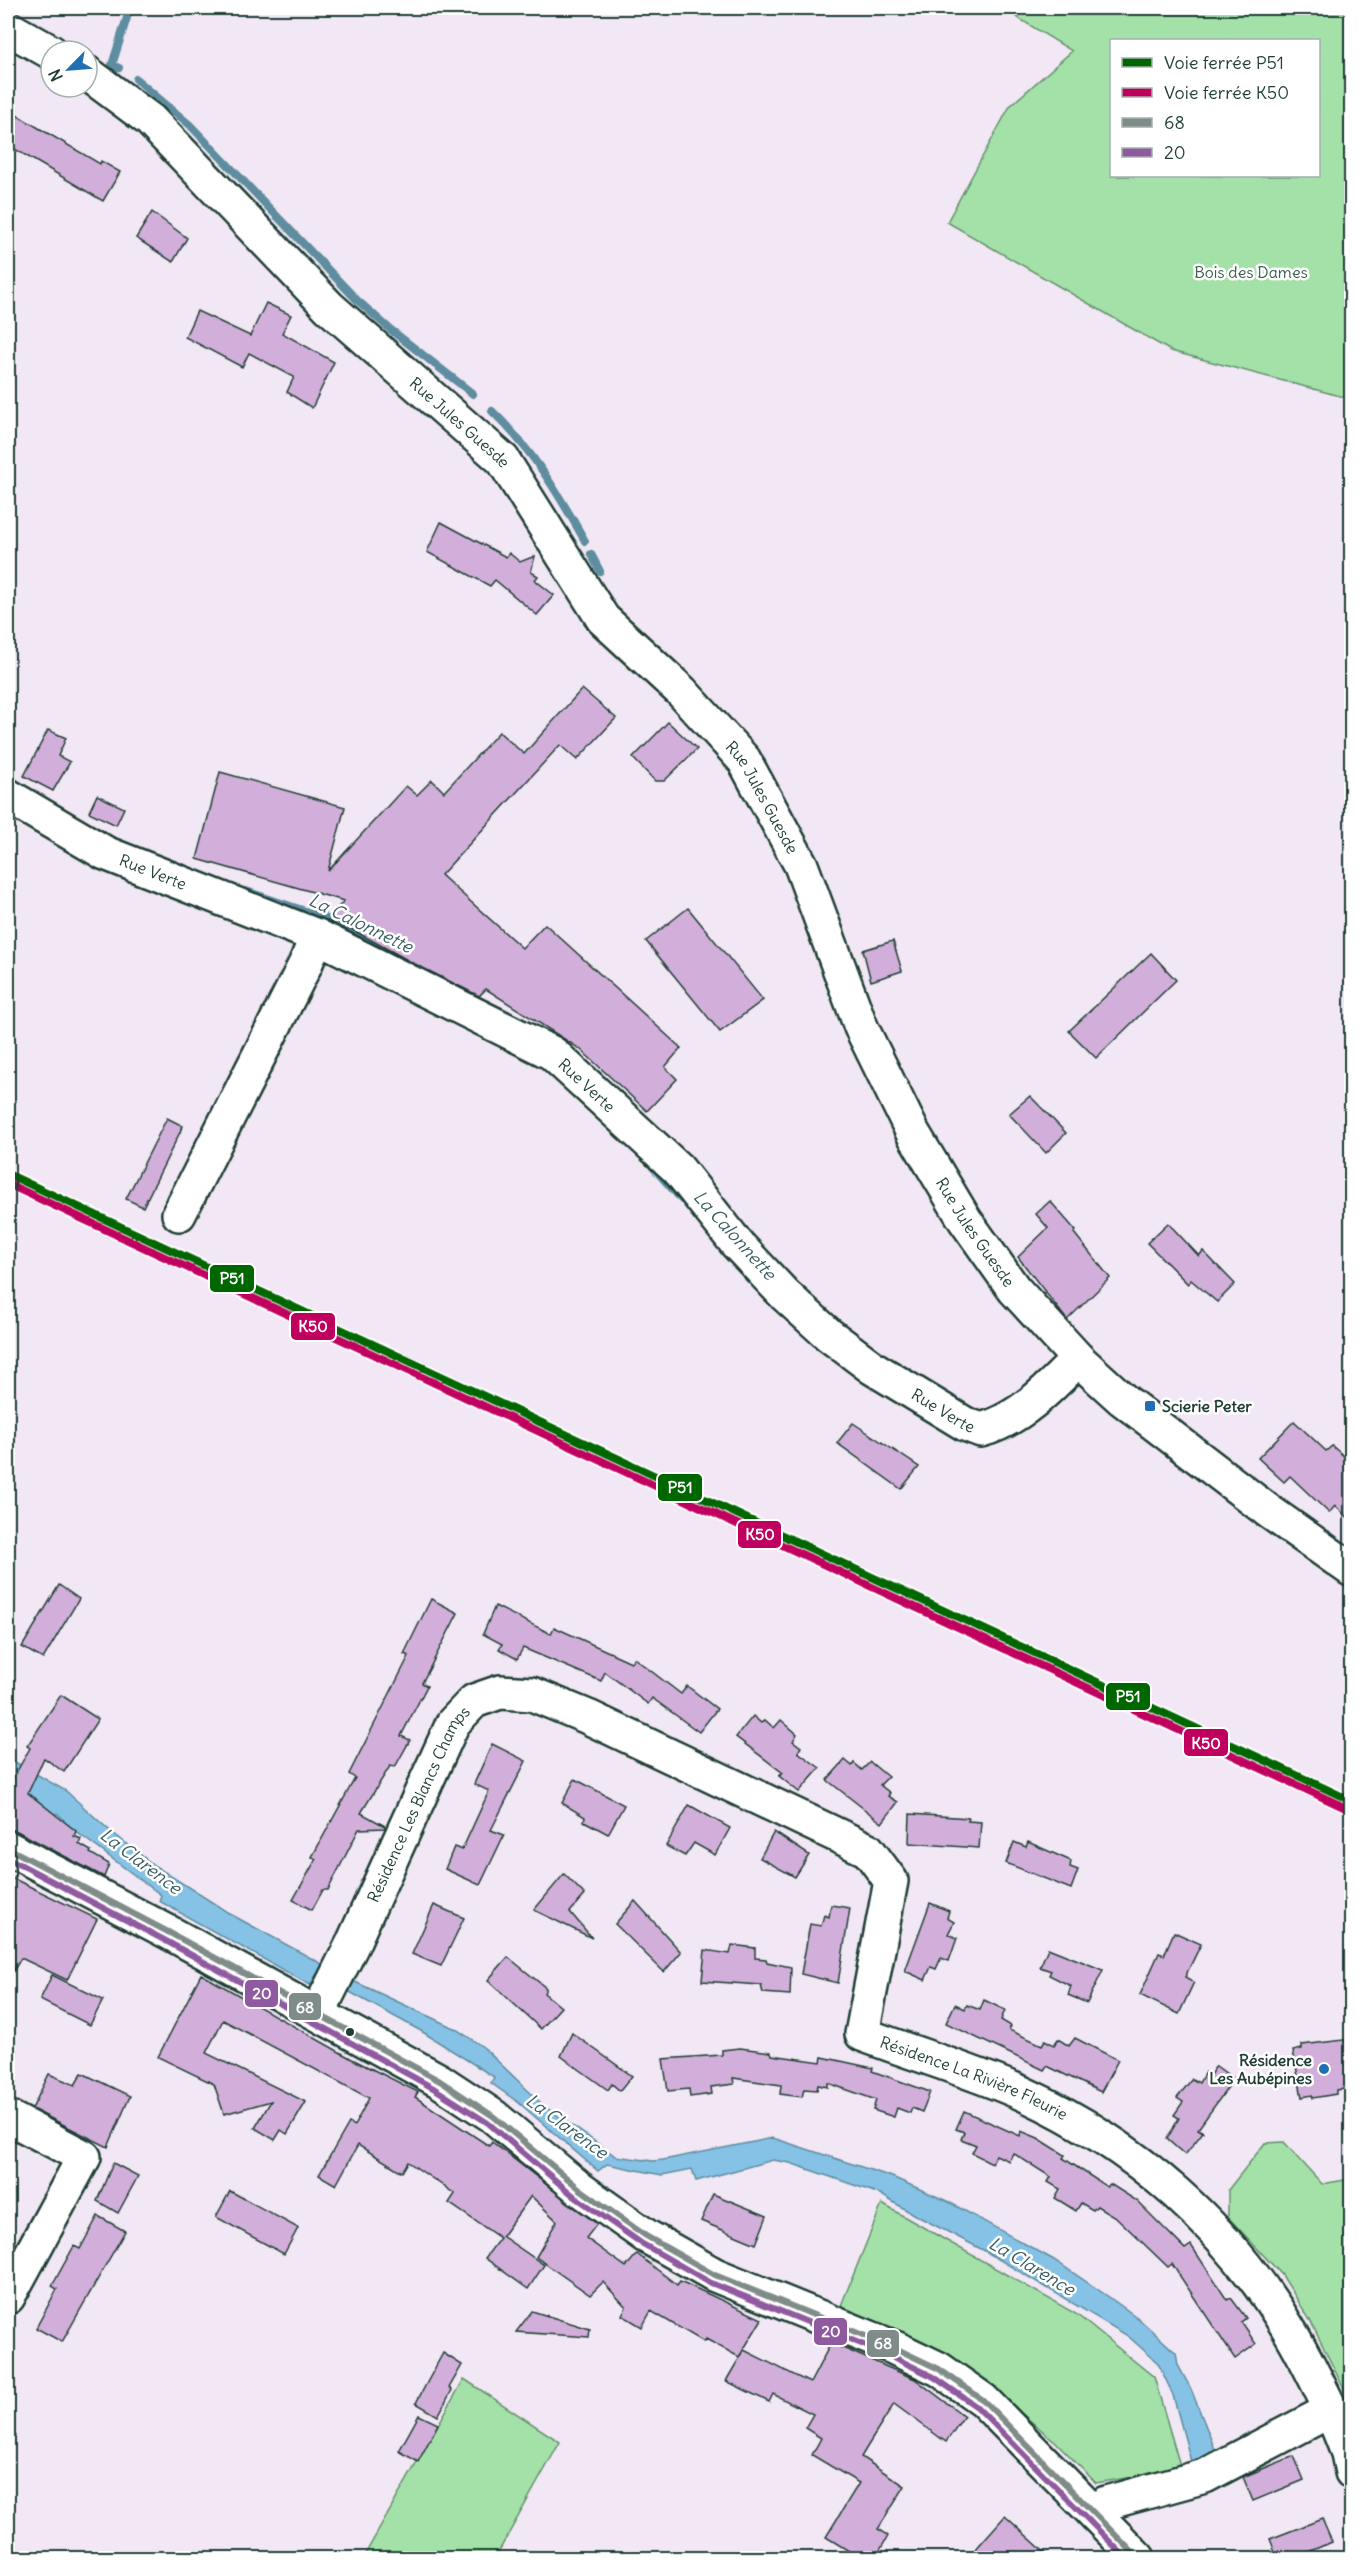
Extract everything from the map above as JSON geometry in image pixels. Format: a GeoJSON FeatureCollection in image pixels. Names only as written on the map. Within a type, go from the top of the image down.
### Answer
{"type":"FeatureCollection","features":[{"type":"Feature","properties":{"kind":"street"},"geometry":{"type":"LineString","coordinates":[[8,28],[39,45]]}},
{"type":"Feature","properties":{"kind":"street","name":"Rue Jules Guesde"},"geometry":{"type":"LineString","coordinates":[[99,82],[150,120],[329,307],[503,460],[603,619],[681,691],[744,760],[801,865],[861,1028],[913,1133],[965,1220],[1014,1289],[1078,1359],[1146,1418],[1352,1570]]}},
{"type":"Feature","properties":{"kind":"street","name":"Rue Verte"},"geometry":{"type":"LineString","coordinates":[[8,796],[105,853],[317,936],[552,1053],[678,1169],[737,1244],[785,1295],[829,1335],[873,1368],[965,1424],[981,1430],[1008,1418],[1032,1402],[1078,1359]]}},
{"type":"Feature","properties":{"kind":"street"},"geometry":{"type":"LineString","coordinates":[[178,1214],[305,965],[317,936]]}},
{"type":"Feature","properties":{"kind":"street","name":"Résidence Les Blancs Champs"},"geometry":{"type":"LineString","coordinates":[[330,1990],[453,1723],[474,1701],[500,1692],[532,1694],[588,1717],[699,1770]]}},
{"type":"Feature","properties":{"kind":"street","name":"Résidence La Rivière Fleurie"},"geometry":{"type":"LineString","coordinates":[[699,1770],[868,1850],[891,1881],[861,2034],[1023,2094],[1085,2126],[1144,2165],[1186,2200],[1222,2239],[1264,2291],[1291,2333],[1331,2410]]}},
{"type":"Feature","properties":{"kind":"street"},"geometry":{"type":"LineString","coordinates":[[8,1848],[330,1990],[440,2081],[493,2116],[580,2189],[646,2236],[715,2275],[895,2348],[939,2369],[983,2400],[1096,2515],[1123,2553]]}},
{"type":"Feature","properties":{"kind":"street"},"geometry":{"type":"LineString","coordinates":[[8,2117],[84,2157],[8,2297]]}},
{"type":"Feature","properties":{"kind":"street"},"geometry":{"type":"LineString","coordinates":[[1096,2515],[1106,2503],[1205,2476],[1331,2410],[1348,2453],[1352,2472]]}},
{"type":"Feature","properties":{"kind":"green space","name":"Bois des Dames"},"geometry":{"type":"Polygon","coordinates":[[[1002,8],[1351,8],[1351,399],[1171,351],[947,222],[1010,106],[1072,51],[1002,8]]]}},
{"type":"Feature","properties":{"kind":"green space"},"geometry":{"type":"Polygon","coordinates":[[[1284,2142],[1322,2184],[1351,2179],[1352,2389],[1346,2393],[1310,2320],[1282,2275],[1228,2217],[1228,2190],[1265,2143],[1284,2142]]]}},
{"type":"Feature","properties":{"kind":"green space"},"geometry":{"type":"Polygon","coordinates":[[[882,2204],[1076,2314],[1154,2377],[1181,2469],[1096,2483],[1056,2442],[999,2395],[936,2349],[840,2308],[882,2204]]]}},
{"type":"Feature","properties":{"kind":"green space"},"geometry":{"type":"Polygon","coordinates":[[[464,2379],[560,2442],[495,2558],[363,2558],[464,2379]]]}},
{"type":"Feature","properties":{"kind":"water","name":"La Clarence"},"geometry":{"type":"Polygon","coordinates":[[[8,1758],[66,1791],[108,1829],[155,1866],[232,1915],[351,1980],[456,2029],[483,2047],[544,2106],[615,2156],[653,2161],[663,2160],[773,2138],[892,2177],[947,2201],[1054,2260],[1138,2318],[1176,2353],[1178,2365],[1191,2389],[1218,2457],[1192,2465],[1173,2395],[1158,2363],[1128,2336],[985,2251],[913,2214],[880,2194],[790,2163],[773,2160],[696,2181],[692,2169],[662,2175],[607,2164],[598,2171],[519,2103],[491,2083],[494,2077],[421,2031],[317,1974],[310,1985],[159,1901],[161,1895],[63,1822],[64,1820],[57,1813],[55,1815],[31,1795],[8,1783],[8,1758]]]}},
{"type":"Feature","properties":{"kind":"building"},"geometry":{"type":"Polygon","coordinates":[[[8,110],[100,164],[101,161],[120,172],[103,201],[8,145],[8,110]]]}},
{"type":"Feature","properties":{"kind":"building"},"geometry":{"type":"Polygon","coordinates":[[[152,212],[187,238],[173,262],[136,238],[152,212]]]}},
{"type":"Feature","properties":{"kind":"building"},"geometry":{"type":"Polygon","coordinates":[[[266,303],[291,315],[282,333],[334,362],[312,408],[287,392],[294,377],[249,353],[242,367],[185,337],[197,311],[250,336],[266,303]]]}},
{"type":"Feature","properties":{"kind":"building"},"geometry":{"type":"Polygon","coordinates":[[[441,522],[506,557],[509,553],[520,562],[535,556],[531,572],[538,576],[535,580],[554,595],[537,615],[495,580],[490,586],[427,552],[441,522]]]}},
{"type":"Feature","properties":{"kind":"building"},"geometry":{"type":"Polygon","coordinates":[[[582,689],[616,718],[577,760],[560,745],[441,875],[522,948],[545,924],[681,1048],[665,1067],[677,1079],[647,1111],[580,1049],[486,989],[479,996],[329,917],[344,901],[197,859],[220,772],[345,807],[328,871],[406,786],[417,795],[432,780],[444,792],[499,732],[524,754],[582,689]]]}},
{"type":"Feature","properties":{"kind":"building"},"geometry":{"type":"Polygon","coordinates":[[[668,722],[697,749],[664,781],[655,781],[633,758],[668,722]]]}},
{"type":"Feature","properties":{"kind":"building"},"geometry":{"type":"Polygon","coordinates":[[[48,730],[66,738],[58,756],[70,762],[53,791],[24,776],[48,730]]]}},
{"type":"Feature","properties":{"kind":"building"},"geometry":{"type":"Polygon","coordinates":[[[97,795],[124,808],[116,825],[89,812],[97,795]]]}},
{"type":"Feature","properties":{"kind":"building"},"geometry":{"type":"Polygon","coordinates":[[[688,908],[763,1000],[720,1032],[646,941],[688,908]]]}},
{"type":"Feature","properties":{"kind":"building"},"geometry":{"type":"Polygon","coordinates":[[[893,941],[902,971],[871,981],[863,950],[893,941]]]}},
{"type":"Feature","properties":{"kind":"building"},"geometry":{"type":"Polygon","coordinates":[[[1151,953],[1176,980],[1096,1058],[1069,1031],[1151,953]]]}},
{"type":"Feature","properties":{"kind":"building"},"geometry":{"type":"Polygon","coordinates":[[[1030,1096],[1066,1133],[1046,1153],[1009,1114],[1030,1096]]]}},
{"type":"Feature","properties":{"kind":"building"},"geometry":{"type":"Polygon","coordinates":[[[167,1118],[183,1126],[143,1207],[126,1199],[167,1118]]]}},
{"type":"Feature","properties":{"kind":"building"},"geometry":{"type":"Polygon","coordinates":[[[1050,1201],[1076,1231],[1074,1233],[1110,1278],[1067,1320],[1018,1257],[1048,1228],[1036,1214],[1050,1201]]]}},
{"type":"Feature","properties":{"kind":"building"},"geometry":{"type":"Polygon","coordinates":[[[1168,1223],[1199,1256],[1203,1251],[1235,1284],[1217,1302],[1191,1280],[1188,1284],[1147,1243],[1168,1223]]]}},
{"type":"Feature","properties":{"kind":"building"},"geometry":{"type":"Polygon","coordinates":[[[1294,1421],[1326,1451],[1332,1446],[1352,1463],[1352,1521],[1335,1506],[1329,1513],[1290,1476],[1284,1482],[1258,1458],[1294,1421]]]}},
{"type":"Feature","properties":{"kind":"building"},"geometry":{"type":"Polygon","coordinates":[[[853,1423],[919,1467],[901,1489],[837,1443],[853,1423]]]}},
{"type":"Feature","properties":{"kind":"building"},"geometry":{"type":"Polygon","coordinates":[[[59,1585],[79,1599],[43,1659],[22,1647],[59,1585]]]}},
{"type":"Feature","properties":{"kind":"building"},"geometry":{"type":"Polygon","coordinates":[[[431,1599],[458,1613],[422,1683],[427,1686],[401,1736],[410,1740],[395,1767],[390,1766],[361,1813],[385,1828],[359,1829],[328,1890],[323,1890],[312,1910],[293,1900],[316,1859],[312,1857],[355,1778],[349,1774],[409,1656],[404,1654],[431,1599]]]}},
{"type":"Feature","properties":{"kind":"building"},"geometry":{"type":"Polygon","coordinates":[[[495,1606],[551,1634],[554,1627],[631,1662],[634,1658],[681,1694],[687,1686],[717,1709],[699,1732],[652,1698],[648,1704],[605,1672],[601,1681],[523,1648],[517,1659],[499,1649],[502,1644],[483,1634],[495,1606]]]}},
{"type":"Feature","properties":{"kind":"building"},"geometry":{"type":"Polygon","coordinates":[[[61,1695],[98,1719],[64,1772],[44,1758],[28,1793],[76,1831],[74,1836],[81,1839],[79,1844],[109,1864],[104,1877],[17,1831],[8,1829],[8,1775],[12,1780],[30,1748],[27,1746],[61,1695]]]}},
{"type":"Feature","properties":{"kind":"building"},"geometry":{"type":"Polygon","coordinates":[[[753,1716],[761,1723],[765,1720],[774,1728],[781,1720],[797,1734],[793,1741],[801,1747],[798,1752],[820,1768],[799,1792],[779,1776],[783,1773],[736,1737],[753,1716]]]}},
{"type":"Feature","properties":{"kind":"building"},"geometry":{"type":"Polygon","coordinates":[[[492,1744],[526,1761],[491,1830],[504,1835],[480,1885],[445,1869],[454,1847],[462,1850],[489,1791],[474,1784],[492,1744]]]}},
{"type":"Feature","properties":{"kind":"building"},"geometry":{"type":"Polygon","coordinates":[[[845,1760],[852,1766],[854,1763],[862,1770],[870,1762],[888,1777],[880,1785],[890,1793],[888,1796],[898,1802],[882,1823],[827,1780],[845,1760]]]}},
{"type":"Feature","properties":{"kind":"building"},"geometry":{"type":"Polygon","coordinates":[[[575,1779],[624,1805],[608,1834],[584,1821],[585,1817],[562,1803],[575,1779]]]}},
{"type":"Feature","properties":{"kind":"building"},"geometry":{"type":"Polygon","coordinates":[[[689,1805],[730,1828],[715,1855],[694,1843],[685,1856],[666,1846],[689,1805]]]}},
{"type":"Feature","properties":{"kind":"building"},"geometry":{"type":"Polygon","coordinates":[[[910,1814],[969,1818],[968,1821],[981,1822],[979,1848],[909,1843],[910,1814]]]}},
{"type":"Feature","properties":{"kind":"building"},"geometry":{"type":"Polygon","coordinates":[[[774,1832],[809,1855],[795,1877],[760,1858],[774,1832]]]}},
{"type":"Feature","properties":{"kind":"building"},"geometry":{"type":"Polygon","coordinates":[[[1014,1842],[1026,1847],[1028,1842],[1071,1861],[1070,1867],[1078,1870],[1071,1889],[1006,1863],[1014,1842]]]}},
{"type":"Feature","properties":{"kind":"building"},"geometry":{"type":"Polygon","coordinates":[[[564,1874],[585,1895],[570,1912],[592,1938],[534,1910],[564,1874]]]}},
{"type":"Feature","properties":{"kind":"building"},"geometry":{"type":"Polygon","coordinates":[[[8,1876],[97,1919],[67,1980],[21,1958],[8,1980],[8,1876]]]}},
{"type":"Feature","properties":{"kind":"building"},"geometry":{"type":"Polygon","coordinates":[[[635,1901],[681,1952],[664,1972],[615,1924],[635,1901]]]}},
{"type":"Feature","properties":{"kind":"building"},"geometry":{"type":"Polygon","coordinates":[[[930,1903],[949,1911],[947,1918],[954,1922],[948,1934],[957,1938],[949,1961],[941,1958],[936,1969],[931,1967],[925,1980],[905,1971],[930,1903]]]}},
{"type":"Feature","properties":{"kind":"building"},"geometry":{"type":"Polygon","coordinates":[[[434,1905],[464,1918],[441,1966],[412,1954],[434,1905]]]}},
{"type":"Feature","properties":{"kind":"building"},"geometry":{"type":"Polygon","coordinates":[[[831,1905],[850,1908],[838,1983],[801,1974],[810,1924],[821,1926],[824,1915],[829,1917],[831,1905]]]}},
{"type":"Feature","properties":{"kind":"building"},"geometry":{"type":"Polygon","coordinates":[[[1174,1932],[1201,1944],[1185,1977],[1194,1982],[1179,2014],[1140,1995],[1159,1953],[1164,1955],[1174,1932]]]}},
{"type":"Feature","properties":{"kind":"building"},"geometry":{"type":"Polygon","coordinates":[[[732,1945],[755,1948],[755,1958],[791,1967],[790,1995],[763,1993],[761,1985],[702,1981],[705,1950],[730,1954],[732,1945]]]}},
{"type":"Feature","properties":{"kind":"building"},"geometry":{"type":"Polygon","coordinates":[[[1048,1948],[1103,1970],[1087,2003],[1068,1995],[1071,1986],[1049,1975],[1051,1971],[1040,1967],[1048,1948]]]}},
{"type":"Feature","properties":{"kind":"building"},"geometry":{"type":"Polygon","coordinates":[[[508,1957],[546,1988],[544,1993],[561,2007],[541,2029],[488,1980],[508,1957]]]}},
{"type":"Feature","properties":{"kind":"building"},"geometry":{"type":"Polygon","coordinates":[[[201,1974],[352,2059],[418,2092],[415,2097],[489,2146],[492,2142],[597,2224],[586,2238],[626,2267],[637,2254],[677,2285],[680,2281],[762,2319],[739,2357],[706,2339],[704,2342],[651,2311],[642,2327],[622,2315],[626,2307],[603,2282],[590,2295],[536,2257],[557,2221],[531,2196],[502,2236],[544,2265],[528,2289],[485,2258],[500,2238],[449,2203],[455,2194],[408,2162],[402,2172],[358,2145],[336,2185],[319,2175],[349,2123],[354,2126],[369,2098],[223,2020],[206,2053],[306,2102],[287,2134],[281,2130],[275,2140],[255,2128],[271,2101],[224,2114],[214,2084],[158,2057],[201,1974]]]}},
{"type":"Feature","properties":{"kind":"building"},"geometry":{"type":"Polygon","coordinates":[[[52,1975],[103,2000],[90,2025],[40,2000],[52,1975]]]}},
{"type":"Feature","properties":{"kind":"building"},"geometry":{"type":"Polygon","coordinates":[[[984,2000],[1005,2010],[1001,2020],[1011,2026],[1009,2030],[1042,2045],[1045,2040],[1054,2045],[1058,2039],[1069,2046],[1075,2038],[1118,2060],[1101,2092],[1047,2066],[1044,2070],[946,2023],[955,2004],[965,2009],[967,2005],[980,2010],[984,2000]]]}},
{"type":"Feature","properties":{"kind":"building"},"geometry":{"type":"Polygon","coordinates":[[[572,2033],[632,2076],[620,2091],[612,2084],[608,2090],[561,2056],[572,2033]]]}},
{"type":"Feature","properties":{"kind":"building","name":"Résidence Les Aubépines"},"geometry":{"type":"Polygon","coordinates":[[[1352,2039],[1352,2088],[1336,2090],[1336,2094],[1313,2098],[1312,2095],[1302,2097],[1293,2051],[1302,2049],[1302,2045],[1352,2039]]]}},
{"type":"Feature","properties":{"kind":"building"},"geometry":{"type":"Polygon","coordinates":[[[740,2048],[821,2062],[822,2057],[873,2068],[872,2071],[930,2092],[922,2112],[912,2108],[910,2113],[897,2108],[894,2117],[873,2110],[876,2100],[828,2083],[828,2087],[818,2085],[817,2090],[804,2089],[802,2097],[780,2094],[781,2085],[733,2078],[734,2084],[711,2087],[712,2094],[690,2097],[689,2089],[668,2091],[663,2059],[722,2055],[722,2050],[740,2048]]]}},
{"type":"Feature","properties":{"kind":"building"},"geometry":{"type":"Polygon","coordinates":[[[1216,2066],[1234,2079],[1198,2129],[1203,2132],[1185,2155],[1167,2139],[1179,2118],[1174,2115],[1183,2102],[1177,2098],[1192,2079],[1199,2083],[1205,2072],[1210,2075],[1216,2066]]]}},
{"type":"Feature","properties":{"kind":"building"},"geometry":{"type":"Polygon","coordinates":[[[82,2073],[130,2096],[108,2147],[32,2109],[49,2074],[75,2085],[82,2073]]]}},
{"type":"Feature","properties":{"kind":"building"},"geometry":{"type":"Polygon","coordinates":[[[964,2111],[1020,2136],[1021,2131],[1038,2138],[1065,2155],[1063,2158],[1107,2187],[1110,2184],[1137,2201],[1185,2249],[1191,2245],[1227,2300],[1231,2298],[1246,2318],[1241,2322],[1256,2344],[1235,2359],[1172,2264],[1168,2267],[1117,2218],[1097,2206],[1093,2210],[1081,2203],[1076,2211],[1055,2198],[1060,2189],[1048,2182],[1051,2177],[1013,2153],[1009,2161],[996,2155],[992,2163],[972,2153],[976,2145],[961,2139],[964,2132],[956,2129],[964,2111]]]}},
{"type":"Feature","properties":{"kind":"building"},"geometry":{"type":"Polygon","coordinates":[[[113,2163],[138,2176],[118,2213],[97,2201],[113,2163]]]}},
{"type":"Feature","properties":{"kind":"building"},"geometry":{"type":"Polygon","coordinates":[[[230,2191],[298,2228],[284,2254],[216,2217],[230,2191]]]}},
{"type":"Feature","properties":{"kind":"building"},"geometry":{"type":"Polygon","coordinates":[[[713,2194],[767,2216],[756,2244],[701,2221],[713,2194]]]}},
{"type":"Feature","properties":{"kind":"building"},"geometry":{"type":"Polygon","coordinates":[[[98,2216],[125,2231],[62,2342],[36,2328],[57,2289],[52,2286],[74,2246],[80,2249],[98,2216]]]}},
{"type":"Feature","properties":{"kind":"building"},"geometry":{"type":"Polygon","coordinates":[[[532,2311],[590,2329],[589,2337],[516,2332],[532,2311]]]}},
{"type":"Feature","properties":{"kind":"building"},"geometry":{"type":"Polygon","coordinates":[[[831,2343],[915,2379],[964,2416],[946,2442],[894,2404],[867,2447],[861,2457],[905,2486],[878,2529],[888,2536],[875,2559],[862,2559],[826,2537],[859,2483],[812,2455],[821,2438],[805,2428],[813,2414],[773,2394],[769,2402],[726,2381],[744,2350],[810,2383],[831,2343]]]}},
{"type":"Feature","properties":{"kind":"building"},"geometry":{"type":"Polygon","coordinates":[[[443,2353],[462,2365],[449,2388],[452,2390],[438,2416],[416,2403],[443,2353]]]}},
{"type":"Feature","properties":{"kind":"building"},"geometry":{"type":"Polygon","coordinates":[[[419,2415],[438,2424],[418,2462],[399,2451],[419,2415]]]}},
{"type":"Feature","properties":{"kind":"building"},"geometry":{"type":"Polygon","coordinates":[[[1294,2456],[1304,2480],[1253,2501],[1243,2477],[1294,2456]]]}},
{"type":"Feature","properties":{"kind":"building"},"geometry":{"type":"Polygon","coordinates":[[[1005,2516],[1052,2559],[967,2559],[1005,2516]]]}},
{"type":"Feature","properties":{"kind":"building"},"geometry":{"type":"Polygon","coordinates":[[[1322,2519],[1332,2542],[1291,2559],[1278,2559],[1270,2539],[1322,2519]]]}},
{"type":"Feature","properties":{"kind":"waterway"},"geometry":{"type":"LineString","coordinates":[[119,68],[112,65],[130,8]]}},
{"type":"Feature","properties":{"kind":"waterway"},"geometry":{"type":"LineString","coordinates":[[136,79],[190,125],[357,300],[391,330],[473,394]]}},
{"type":"Feature","properties":{"kind":"waterway"},"geometry":{"type":"LineString","coordinates":[[492,411],[532,456],[585,541]]}},
{"type":"Feature","properties":{"kind":"waterway"},"geometry":{"type":"LineString","coordinates":[[591,554],[600,571]]}},
{"type":"Feature","properties":{"kind":"waterway","name":"La Calonnette"},"geometry":{"type":"LineString","coordinates":[[8,772],[14,782]]}},
{"type":"Feature","properties":{"kind":"waterway","name":"La Calonnette"},"geometry":{"type":"LineString","coordinates":[[246,891],[323,917],[415,967]]}},
{"type":"Feature","properties":{"kind":"waterway","name":"La Calonnette"},"geometry":{"type":"LineString","coordinates":[[652,1166],[682,1200]]}},
{"type":"Feature","properties":{"kind":"rail line","name":"P51"},"geometry":{"type":"LineString","coordinates":[[8,1174],[1352,1801]]}},
{"type":"Feature","properties":{"kind":"rail line","name":"K50"},"geometry":{"type":"LineString","coordinates":[[8,1184],[1348,1809]]}},
{"type":"Feature","properties":{"kind":"transit line","name":"68"},"geometry":{"type":"LineString","coordinates":[[8,1848],[170,1933],[440,2081],[493,2116],[580,2189],[646,2236],[715,2275],[895,2348],[939,2369],[983,2400],[1138,2558]]}},
{"type":"Feature","properties":{"kind":"transit line","name":"20"},"geometry":{"type":"LineString","coordinates":[[8,1858],[166,1941],[435,2089],[488,2123],[574,2196],[641,2243],[711,2283],[891,2356],[934,2377],[977,2407],[1126,2558]]}},
{"type":"Feature","properties":{"kind":"place","name":"Scierie Peter"},"geometry":{"type":"Point","coordinates":[1150,1406]}},
{"type":"Feature","properties":{"kind":"place","name":"Résidence Les Aubépines"},"geometry":{"type":"Point","coordinates":[1324,2069]}}]}
